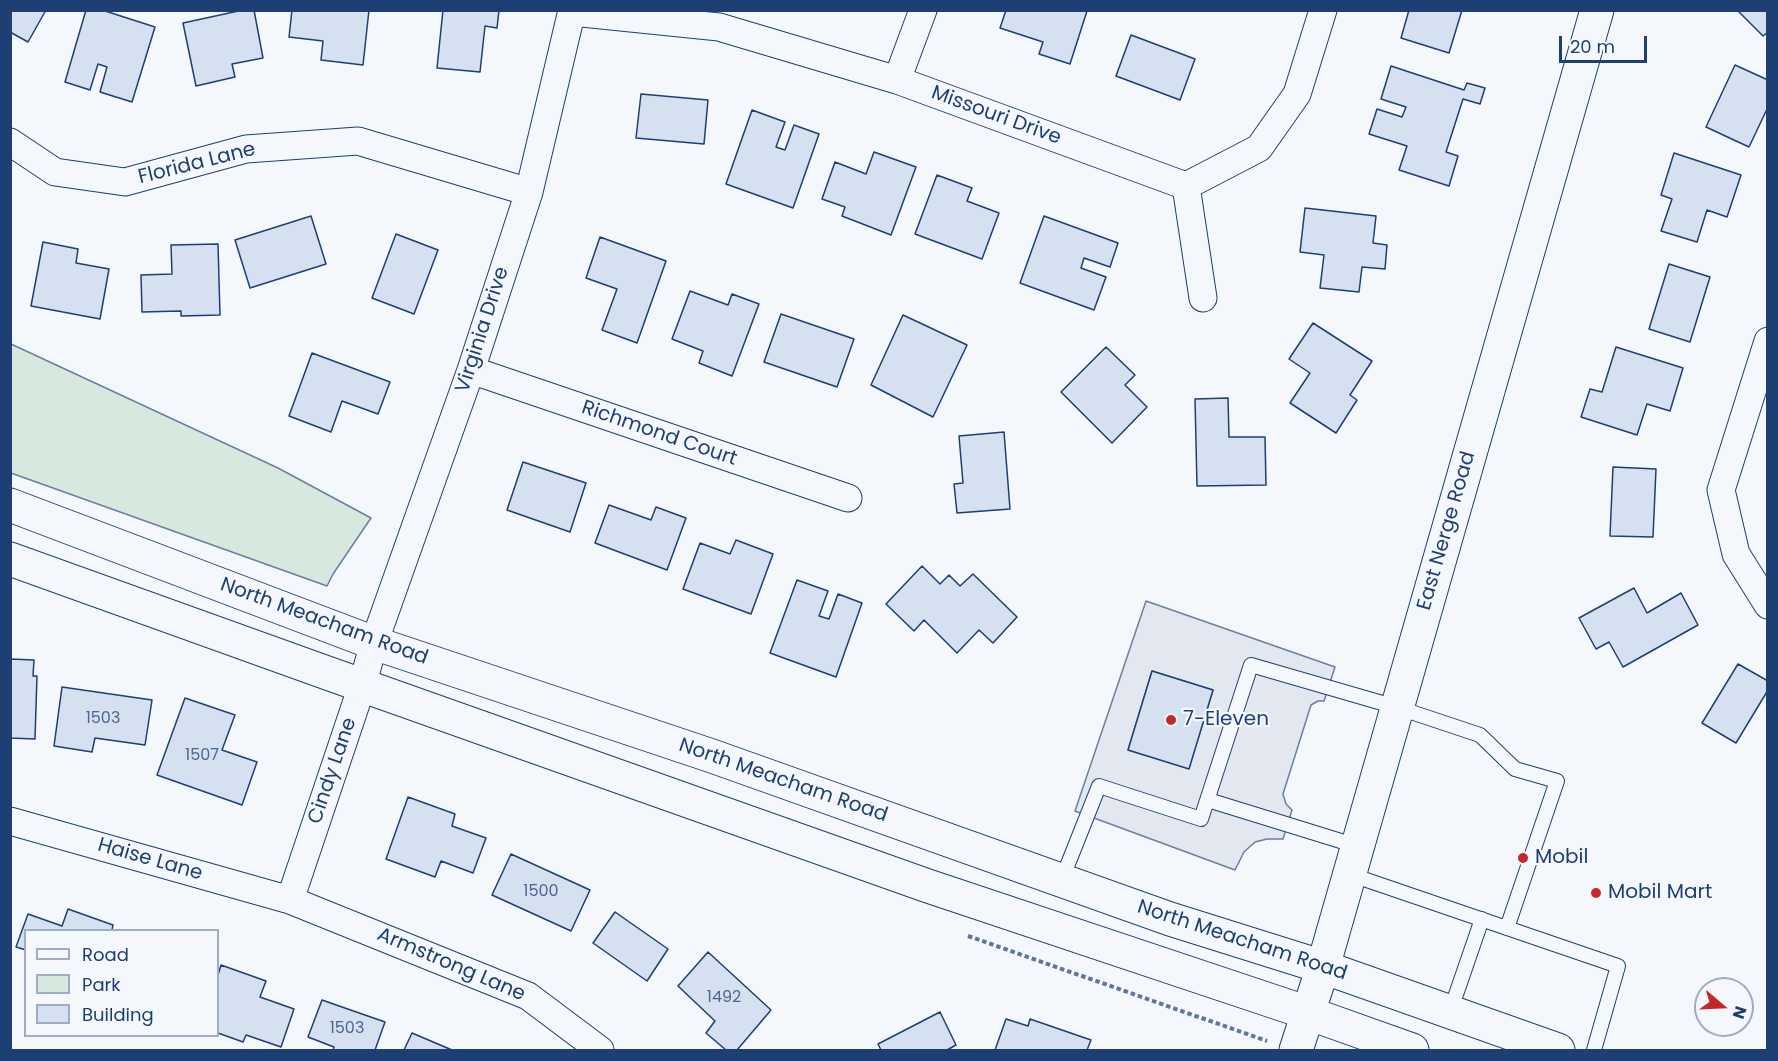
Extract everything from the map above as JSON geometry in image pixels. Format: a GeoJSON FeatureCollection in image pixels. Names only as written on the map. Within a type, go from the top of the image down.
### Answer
{"type":"FeatureCollection","features":[{"type":"Feature","properties":{"kind":"main road","name":"East Nerge Road"},"geometry":{"type":"LineString","coordinates":[[1285,1047],[1308,1013],[1323,966],[1597,10]]}},
{"type":"Feature","properties":{"kind":"main road","name":"North Meacham Road"},"geometry":{"type":"LineString","coordinates":[[10,506],[374,643],[712,756],[1170,919],[1323,966],[1558,1050]]}},
{"type":"Feature","properties":{"kind":"main road"},"geometry":{"type":"LineString","coordinates":[[10,559],[928,886],[1412,1050]]}},
{"type":"Feature","properties":{"kind":"street"},"geometry":{"type":"LineString","coordinates":[[897,80],[923,10]]}},
{"type":"Feature","properties":{"kind":"street"},"geometry":{"type":"LineString","coordinates":[[1203,298],[1186,186],[1259,148],[1298,94],[1323,10]]}},
{"type":"Feature","properties":{"kind":"street","name":"Missouri Drive"},"geometry":{"type":"LineString","coordinates":[[572,11],[719,27],[897,80],[1186,186]]}},
{"type":"Feature","properties":{"kind":"street","name":"Virginia Drive"},"geometry":{"type":"LineString","coordinates":[[374,643],[471,370],[529,192],[572,11]]}},
{"type":"Feature","properties":{"kind":"street","name":"Florida Lane"},"geometry":{"type":"LineString","coordinates":[[10,142],[55,172],[125,182],[246,149],[358,141],[529,192]]}},
{"type":"Feature","properties":{"kind":"street"},"geometry":{"type":"LineString","coordinates":[[1767,341],[1721,490],[1736,554],[1767,605]]}},
{"type":"Feature","properties":{"kind":"street","name":"Richmond Court"},"geometry":{"type":"LineString","coordinates":[[471,370],[848,498]]}},
{"type":"Feature","properties":{"kind":"street","name":"Cindy Lane"},"geometry":{"type":"LineString","coordinates":[[290,900],[362,686],[374,643]]}},
{"type":"Feature","properties":{"kind":"street","name":"Haise Lane"},"geometry":{"type":"LineString","coordinates":[[10,821],[290,900]]}},
{"type":"Feature","properties":{"kind":"street","name":"Armstrong Lane"},"geometry":{"type":"LineString","coordinates":[[290,900],[528,996],[600,1050]]}},
{"type":"Feature","properties":{"kind":"lane"},"geometry":{"type":"LineString","coordinates":[[1062,879],[1099,786],[1201,819],[1251,665],[1396,707],[1480,735],[1515,769],[1557,781],[1507,928]]}},
{"type":"Feature","properties":{"kind":"lane"},"geometry":{"type":"LineString","coordinates":[[1208,800],[1353,860],[1482,919],[1618,966],[1594,1050]]}},
{"type":"Feature","properties":{"kind":"lane"},"geometry":{"type":"LineString","coordinates":[[1450,1012],[1482,919]]}},
{"type":"Feature","properties":{"kind":"path"},"geometry":{"type":"LineString","coordinates":[[1229,1029],[1285,1047]]}},
{"type":"Feature","properties":{"kind":"green space"},"geometry":{"type":"Polygon","coordinates":[[[11,344],[278,468],[371,518],[327,586],[11,473],[11,344]]]}},
{"type":"Feature","properties":{"kind":"shaded area"},"geometry":{"type":"Polygon","coordinates":[[[1146,601],[1335,667],[1324,701],[1311,705],[1283,794],[1286,804],[1292,810],[1283,839],[1255,842],[1244,852],[1235,870],[1075,811],[1146,601]],[[1152,671],[1128,750],[1189,768],[1213,690],[1152,671]]]}},
{"type":"Feature","properties":{"kind":"building"},"geometry":{"type":"Polygon","coordinates":[[[10,10],[46,10],[28,42],[10,32],[10,10]]]}},
{"type":"Feature","properties":{"kind":"building"},"geometry":{"type":"Polygon","coordinates":[[[86,10],[102,10],[155,27],[132,102],[100,92],[107,67],[98,64],[90,90],[65,82],[86,10]]]}},
{"type":"Feature","properties":{"kind":"building"},"geometry":{"type":"Polygon","coordinates":[[[243,10],[254,10],[263,58],[232,64],[235,77],[196,86],[183,23],[243,10]]]}},
{"type":"Feature","properties":{"kind":"building"},"geometry":{"type":"Polygon","coordinates":[[[292,10],[369,10],[363,65],[321,60],[323,41],[289,37],[292,10]]]}},
{"type":"Feature","properties":{"kind":"building"},"geometry":{"type":"Polygon","coordinates":[[[443,10],[499,10],[497,28],[485,26],[480,72],[437,68],[443,10]]]}},
{"type":"Feature","properties":{"kind":"building"},"geometry":{"type":"Polygon","coordinates":[[[1006,10],[1087,11],[1070,64],[1039,54],[1043,42],[1000,28],[1006,10]]]}},
{"type":"Feature","properties":{"kind":"building"},"geometry":{"type":"Polygon","coordinates":[[[1409,10],[1462,10],[1449,53],[1401,38],[1409,10]]]}},
{"type":"Feature","properties":{"kind":"building"},"geometry":{"type":"Polygon","coordinates":[[[1737,10],[1768,10],[1768,32],[1763,36],[1737,10]]]}},
{"type":"Feature","properties":{"kind":"building"},"geometry":{"type":"Polygon","coordinates":[[[1131,35],[1195,59],[1180,100],[1116,76],[1131,35]]]}},
{"type":"Feature","properties":{"kind":"building"},"geometry":{"type":"Polygon","coordinates":[[[1735,65],[1768,80],[1768,107],[1749,147],[1706,127],[1735,65]]]}},
{"type":"Feature","properties":{"kind":"building"},"geometry":{"type":"Polygon","coordinates":[[[1391,66],[1464,90],[1467,83],[1485,88],[1480,104],[1463,99],[1446,152],[1458,156],[1449,186],[1399,170],[1407,146],[1369,134],[1377,109],[1402,117],[1406,107],[1381,99],[1391,66]]]}},
{"type":"Feature","properties":{"kind":"building"},"geometry":{"type":"Polygon","coordinates":[[[641,94],[708,100],[704,144],[636,138],[641,94]]]}},
{"type":"Feature","properties":{"kind":"building"},"geometry":{"type":"Polygon","coordinates":[[[752,110],[785,122],[776,147],[785,150],[794,125],[819,134],[793,208],[726,184],[752,110]]]}},
{"type":"Feature","properties":{"kind":"building"},"geometry":{"type":"Polygon","coordinates":[[[874,152],[916,167],[891,235],[842,216],[845,207],[822,199],[835,162],[866,174],[874,152]]]}},
{"type":"Feature","properties":{"kind":"building"},"geometry":{"type":"Polygon","coordinates":[[[1674,153],[1741,175],[1727,217],[1707,210],[1697,242],[1661,231],[1672,199],[1661,195],[1674,153]]]}},
{"type":"Feature","properties":{"kind":"building"},"geometry":{"type":"Polygon","coordinates":[[[937,175],[972,188],[967,201],[999,213],[982,259],[915,234],[937,175]]]}},
{"type":"Feature","properties":{"kind":"building"},"geometry":{"type":"Polygon","coordinates":[[[1305,208],[1376,216],[1373,243],[1387,245],[1385,269],[1362,267],[1359,292],[1320,288],[1324,255],[1300,252],[1305,208]]]}},
{"type":"Feature","properties":{"kind":"building"},"geometry":{"type":"Polygon","coordinates":[[[311,216],[326,264],[250,288],[235,240],[311,216]]]}},
{"type":"Feature","properties":{"kind":"building"},"geometry":{"type":"Polygon","coordinates":[[[1044,216],[1118,243],[1110,267],[1084,258],[1081,268],[1106,277],[1094,310],[1020,283],[1044,216]]]}},
{"type":"Feature","properties":{"kind":"building"},"geometry":{"type":"Polygon","coordinates":[[[396,234],[438,250],[414,314],[372,298],[396,234]]]}},
{"type":"Feature","properties":{"kind":"building"},"geometry":{"type":"Polygon","coordinates":[[[600,237],[666,261],[637,343],[602,330],[617,289],[586,278],[600,237]]]}},
{"type":"Feature","properties":{"kind":"building"},"geometry":{"type":"Polygon","coordinates":[[[43,242],[78,249],[76,263],[109,269],[100,319],[31,306],[43,242]]]}},
{"type":"Feature","properties":{"kind":"building"},"geometry":{"type":"Polygon","coordinates":[[[218,244],[220,315],[181,316],[181,311],[142,312],[141,275],[172,274],[171,245],[218,244]]]}},
{"type":"Feature","properties":{"kind":"building"},"geometry":{"type":"Polygon","coordinates":[[[1669,264],[1710,277],[1690,342],[1649,329],[1669,264]]]}},
{"type":"Feature","properties":{"kind":"building"},"geometry":{"type":"Polygon","coordinates":[[[690,291],[728,305],[732,294],[759,304],[732,376],[699,363],[703,351],[672,339],[690,291]]]}},
{"type":"Feature","properties":{"kind":"building"},"geometry":{"type":"Polygon","coordinates":[[[781,314],[854,339],[837,387],[764,362],[781,314]]]}},
{"type":"Feature","properties":{"kind":"building"},"geometry":{"type":"Polygon","coordinates":[[[903,315],[967,345],[933,417],[871,385],[903,315]]]}},
{"type":"Feature","properties":{"kind":"building"},"geometry":{"type":"Polygon","coordinates":[[[1313,323],[1372,361],[1350,395],[1357,400],[1336,433],[1290,403],[1310,373],[1289,359],[1313,323]]]}},
{"type":"Feature","properties":{"kind":"building"},"geometry":{"type":"Polygon","coordinates":[[[1106,347],[1135,375],[1125,385],[1147,407],[1112,443],[1061,392],[1106,347]]]}},
{"type":"Feature","properties":{"kind":"building"},"geometry":{"type":"Polygon","coordinates":[[[1616,347],[1683,368],[1670,411],[1647,404],[1637,435],[1581,417],[1590,389],[1602,392],[1616,347]]]}},
{"type":"Feature","properties":{"kind":"building"},"geometry":{"type":"Polygon","coordinates":[[[312,353],[390,382],[378,414],[342,401],[331,432],[289,416],[312,353]]]}},
{"type":"Feature","properties":{"kind":"building"},"geometry":{"type":"Polygon","coordinates":[[[1228,398],[1229,437],[1265,437],[1266,485],[1197,486],[1195,399],[1228,398]]]}},
{"type":"Feature","properties":{"kind":"building"},"geometry":{"type":"Polygon","coordinates":[[[1004,432],[1010,509],[957,513],[954,484],[963,483],[959,436],[1004,432]]]}},
{"type":"Feature","properties":{"kind":"building"},"geometry":{"type":"Polygon","coordinates":[[[523,462],[586,483],[570,532],[507,510],[523,462]]]}},
{"type":"Feature","properties":{"kind":"building"},"geometry":{"type":"Polygon","coordinates":[[[1613,467],[1656,469],[1653,537],[1610,536],[1613,467]]]}},
{"type":"Feature","properties":{"kind":"building"},"geometry":{"type":"Polygon","coordinates":[[[609,505],[651,520],[656,507],[686,518],[667,570],[595,543],[609,505]]]}},
{"type":"Feature","properties":{"kind":"building"},"geometry":{"type":"Polygon","coordinates":[[[736,540],[773,554],[751,614],[683,589],[700,543],[730,554],[736,540]]]}},
{"type":"Feature","properties":{"kind":"building"},"geometry":{"type":"Polygon","coordinates":[[[922,566],[940,584],[949,575],[960,586],[973,574],[1017,617],[993,643],[979,630],[957,653],[924,620],[914,631],[886,604],[922,566]]]}},
{"type":"Feature","properties":{"kind":"building"},"geometry":{"type":"Polygon","coordinates":[[[797,580],[828,591],[819,616],[829,619],[838,594],[862,603],[836,677],[770,653],[797,580]]]}},
{"type":"Feature","properties":{"kind":"building"},"geometry":{"type":"Polygon","coordinates":[[[1634,588],[1647,613],[1681,593],[1698,625],[1623,667],[1609,642],[1596,649],[1579,618],[1634,588]]]}},
{"type":"Feature","properties":{"kind":"building"},"geometry":{"type":"Polygon","coordinates":[[[10,659],[34,660],[33,676],[37,676],[35,739],[10,738],[10,659]]]}},
{"type":"Feature","properties":{"kind":"building"},"geometry":{"type":"Polygon","coordinates":[[[1738,664],[1768,681],[1768,690],[1736,743],[1702,723],[1738,664]]]}},
{"type":"Feature","properties":{"kind":"building","name":"7-Eleven"},"geometry":{"type":"Polygon","coordinates":[[[1152,671],[1213,690],[1189,769],[1128,750],[1152,671]]]}},
{"type":"Feature","properties":{"kind":"building"},"geometry":{"type":"Polygon","coordinates":[[[62,687],[152,700],[145,745],[95,738],[92,752],[54,746],[62,687]]]}},
{"type":"Feature","properties":{"kind":"building"},"geometry":{"type":"Polygon","coordinates":[[[185,698],[235,715],[222,750],[257,762],[242,805],[157,775],[185,698]]]}},
{"type":"Feature","properties":{"kind":"building"},"geometry":{"type":"Polygon","coordinates":[[[408,797],[455,814],[452,826],[486,838],[473,873],[441,861],[435,877],[386,859],[408,797]]]}},
{"type":"Feature","properties":{"kind":"building"},"geometry":{"type":"Polygon","coordinates":[[[511,854],[590,890],[571,931],[492,895],[511,854]]]}},
{"type":"Feature","properties":{"kind":"building"},"geometry":{"type":"Polygon","coordinates":[[[68,909],[113,925],[112,929],[24,929],[24,949],[16,947],[28,914],[62,926],[68,909]]]}},
{"type":"Feature","properties":{"kind":"building"},"geometry":{"type":"Polygon","coordinates":[[[615,912],[668,949],[647,981],[593,943],[615,912]]]}},
{"type":"Feature","properties":{"kind":"building"},"geometry":{"type":"Polygon","coordinates":[[[708,952],[771,1010],[737,1050],[726,1050],[706,1033],[715,1021],[678,986],[708,952]]]}},
{"type":"Feature","properties":{"kind":"building"},"geometry":{"type":"Polygon","coordinates":[[[221,965],[266,981],[260,997],[294,1009],[281,1047],[246,1035],[243,1042],[219,1033],[219,972],[221,965]]]}},
{"type":"Feature","properties":{"kind":"building"},"geometry":{"type":"Polygon","coordinates":[[[322,1000],[385,1022],[375,1050],[333,1050],[334,1047],[308,1037],[322,1000]]]}},
{"type":"Feature","properties":{"kind":"building"},"geometry":{"type":"Polygon","coordinates":[[[940,1012],[956,1045],[947,1050],[881,1050],[878,1044],[940,1012]]]}},
{"type":"Feature","properties":{"kind":"building"},"geometry":{"type":"Polygon","coordinates":[[[1006,1019],[1028,1026],[1030,1019],[1091,1040],[1087,1050],[995,1050],[1006,1019]]]}},
{"type":"Feature","properties":{"kind":"building"},"geometry":{"type":"Polygon","coordinates":[[[412,1033],[452,1050],[404,1050],[412,1033]]]}},
{"type":"Feature","properties":{"kind":"place","name":"7-Eleven"},"geometry":{"type":"Point","coordinates":[1171,720]}},
{"type":"Feature","properties":{"kind":"place","name":"Mobil"},"geometry":{"type":"Point","coordinates":[1523,858]}},
{"type":"Feature","properties":{"kind":"place","name":"Mobil Mart"},"geometry":{"type":"Point","coordinates":[1596,893]}}]}
